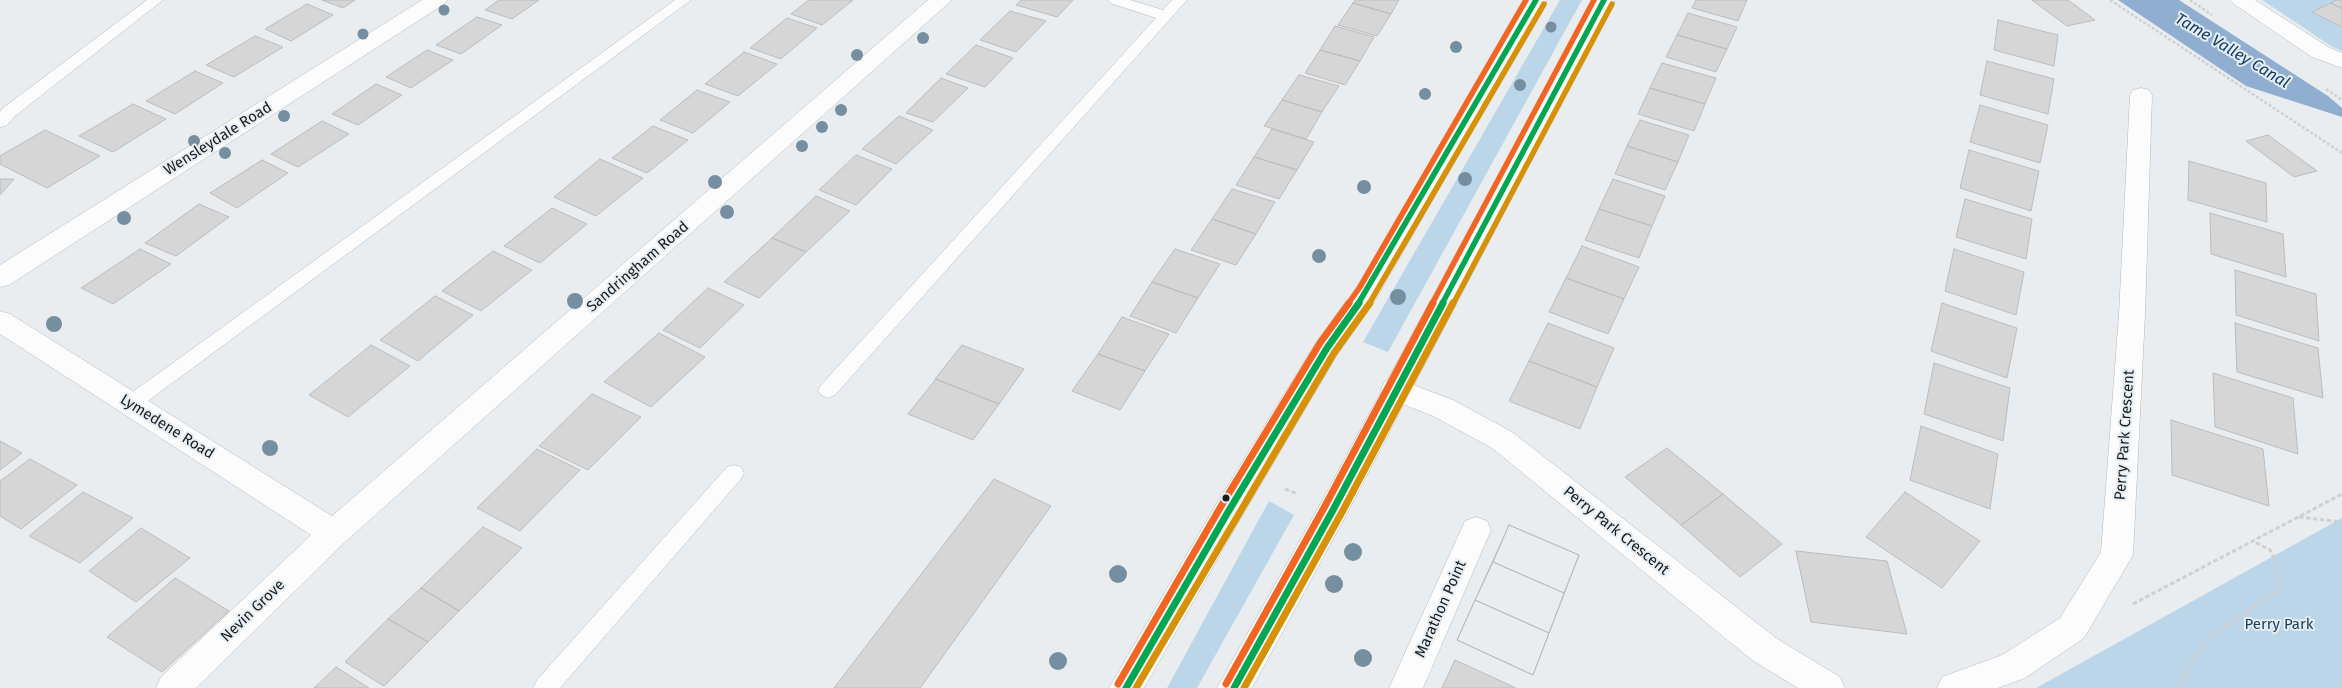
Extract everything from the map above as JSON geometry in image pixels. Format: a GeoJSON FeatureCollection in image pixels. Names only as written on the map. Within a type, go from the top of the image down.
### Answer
{"type":"FeatureCollection","features":[{"type":"Feature","properties":{"kind":"main road","name":"Wensleydale Road"},"geometry":{"type":"LineString","coordinates":[[0,278],[437,0]]}},
{"type":"Feature","properties":{"kind":"main road","name":"Sandringham Road"},"geometry":{"type":"LineString","coordinates":[[334,533],[941,0]]}},
{"type":"Feature","properties":{"kind":"main road"},"geometry":{"type":"LineString","coordinates":[[1126,688],[1228,512],[1327,348],[1367,292],[1536,0]]}},
{"type":"Feature","properties":{"kind":"main road"},"geometry":{"type":"LineString","coordinates":[[1234,688],[1333,510],[1604,0]]}},
{"type":"Feature","properties":{"kind":"main road"},"geometry":{"type":"LineString","coordinates":[[2241,0],[2320,52],[2342,61]]}},
{"type":"Feature","properties":{"kind":"main road","name":"Perry Park Crescent"},"geometry":{"type":"LineString","coordinates":[[1954,688],[2013,667],[2072,628],[2117,555],[2132,314],[2142,96]]}},
{"type":"Feature","properties":{"kind":"main road","name":"Lymedene Road"},"geometry":{"type":"LineString","coordinates":[[0,321],[334,533]]}},
{"type":"Feature","properties":{"kind":"main road","name":"Perry Park Crescent"},"geometry":{"type":"LineString","coordinates":[[1396,390],[1443,408],[1502,440],[1764,649],[1828,688]]}},
{"type":"Feature","properties":{"kind":"main road","name":"Marathon Point"},"geometry":{"type":"LineString","coordinates":[[1406,688],[1476,530]]}},
{"type":"Feature","properties":{"kind":"main road","name":"Nevin Grove"},"geometry":{"type":"LineString","coordinates":[[173,688],[334,533]]}},
{"type":"Feature","properties":{"kind":"lane"},"geometry":{"type":"LineString","coordinates":[[0,122],[9,112],[156,0]]}},
{"type":"Feature","properties":{"kind":"lane"},"geometry":{"type":"LineString","coordinates":[[130,404],[684,0]]}},
{"type":"Feature","properties":{"kind":"lane"},"geometry":{"type":"LineString","coordinates":[[1115,0],[1165,16]]}},
{"type":"Feature","properties":{"kind":"lane"},"geometry":{"type":"LineString","coordinates":[[828,390],[1180,0]]}},
{"type":"Feature","properties":{"kind":"lane"},"geometry":{"type":"LineString","coordinates":[[545,688],[734,473]]}},
{"type":"Feature","properties":{"kind":"path"},"geometry":{"type":"LineString","coordinates":[[2110,0],[2342,153]]}},
{"type":"Feature","properties":{"kind":"path"},"geometry":{"type":"LineString","coordinates":[[2124,609],[2342,494]]}},
{"type":"Feature","properties":{"kind":"path"},"geometry":{"type":"LineString","coordinates":[[2299,517],[2342,522]]}},
{"type":"Feature","properties":{"kind":"path"},"geometry":{"type":"LineString","coordinates":[[2180,688],[2188,667],[2214,633],[2280,590],[2276,563],[2270,550],[2253,541]]}},
{"type":"Feature","properties":{"kind":"green space"},"geometry":{"type":"Polygon","coordinates":[[[1560,0],[1582,0],[1388,352],[1363,342],[1560,0]]]}},
{"type":"Feature","properties":{"kind":"green space"},"geometry":{"type":"Polygon","coordinates":[[[2262,0],[2342,0],[2342,51],[2331,46],[2262,0]]]}},
{"type":"Feature","properties":{"kind":"green space"},"geometry":{"type":"Polygon","coordinates":[[[1269,501],[1294,515],[1197,688],[1167,688],[1269,501]]]}},
{"type":"Feature","properties":{"kind":"green space","name":"Perry Park"},"geometry":{"type":"Polygon","coordinates":[[[2342,518],[2342,688],[2036,688],[2342,518]]]}},
{"type":"Feature","properties":{"kind":"water","name":"Tame Valley Canal"},"geometry":{"type":"Polygon","coordinates":[[[2118,0],[2179,0],[2328,96],[2342,108],[2342,117],[2246,86],[2118,0]]]}},
{"type":"Feature","properties":{"kind":"building"},"geometry":{"type":"Polygon","coordinates":[[[322,0],[355,0],[343,8],[322,0]]]}},
{"type":"Feature","properties":{"kind":"building"},"geometry":{"type":"Polygon","coordinates":[[[499,0],[539,0],[512,19],[485,10],[499,0]]]}},
{"type":"Feature","properties":{"kind":"building"},"geometry":{"type":"Polygon","coordinates":[[[809,0],[853,0],[822,25],[791,14],[809,0]]]}},
{"type":"Feature","properties":{"kind":"building"},"geometry":{"type":"Polygon","coordinates":[[[1021,0],[1073,0],[1057,17],[1016,5],[1021,0]]]}},
{"type":"Feature","properties":{"kind":"building"},"geometry":{"type":"Polygon","coordinates":[[[1355,0],[1399,0],[1391,14],[1353,3],[1355,0]]]}},
{"type":"Feature","properties":{"kind":"building"},"geometry":{"type":"Polygon","coordinates":[[[1696,0],[1747,0],[1738,21],[1692,8],[1696,0]]]}},
{"type":"Feature","properties":{"kind":"building"},"geometry":{"type":"Polygon","coordinates":[[[2032,0],[2068,0],[2095,20],[2067,26],[2032,0]]]}},
{"type":"Feature","properties":{"kind":"building"},"geometry":{"type":"Polygon","coordinates":[[[2342,0],[2342,9],[2331,3],[2342,0]]]}},
{"type":"Feature","properties":{"kind":"building"},"geometry":{"type":"Polygon","coordinates":[[[1353,3],[1391,14],[1377,36],[1338,25],[1353,3]]]}},
{"type":"Feature","properties":{"kind":"building"},"geometry":{"type":"Polygon","coordinates":[[[2331,3],[2342,9],[2342,27],[2312,12],[2331,3]]]}},
{"type":"Feature","properties":{"kind":"building"},"geometry":{"type":"Polygon","coordinates":[[[307,4],[333,15],[291,41],[265,29],[307,4]]]}},
{"type":"Feature","properties":{"kind":"building"},"geometry":{"type":"Polygon","coordinates":[[[1010,11],[1046,21],[1016,52],[980,40],[1010,11]]]}},
{"type":"Feature","properties":{"kind":"building"},"geometry":{"type":"Polygon","coordinates":[[[1688,13],[1737,27],[1727,49],[1677,35],[1688,13]]]}},
{"type":"Feature","properties":{"kind":"building"},"geometry":{"type":"Polygon","coordinates":[[[477,17],[502,25],[461,54],[436,45],[477,17]]]}},
{"type":"Feature","properties":{"kind":"building"},"geometry":{"type":"Polygon","coordinates":[[[787,18],[817,28],[781,59],[750,48],[787,18]]]}},
{"type":"Feature","properties":{"kind":"building"},"geometry":{"type":"Polygon","coordinates":[[[1998,20],[2058,35],[2054,66],[1994,50],[1998,20]]]}},
{"type":"Feature","properties":{"kind":"building"},"geometry":{"type":"Polygon","coordinates":[[[1335,26],[1374,37],[1360,61],[1320,50],[1335,26]]]}},
{"type":"Feature","properties":{"kind":"building"},"geometry":{"type":"Polygon","coordinates":[[[1677,35],[1727,49],[1716,72],[1666,57],[1677,35]]]}},
{"type":"Feature","properties":{"kind":"building"},"geometry":{"type":"Polygon","coordinates":[[[255,36],[283,47],[234,77],[206,65],[255,36]]]}},
{"type":"Feature","properties":{"kind":"building"},"geometry":{"type":"Polygon","coordinates":[[[976,45],[1013,58],[985,87],[946,74],[976,45]]]}},
{"type":"Feature","properties":{"kind":"building"},"geometry":{"type":"Polygon","coordinates":[[[427,50],[453,60],[411,88],[386,77],[427,50]]]}},
{"type":"Feature","properties":{"kind":"building"},"geometry":{"type":"Polygon","coordinates":[[[1320,50],[1360,61],[1345,85],[1305,73],[1320,50]]]}},
{"type":"Feature","properties":{"kind":"building"},"geometry":{"type":"Polygon","coordinates":[[[744,52],[777,64],[738,96],[705,84],[744,52]]]}},
{"type":"Feature","properties":{"kind":"building"},"geometry":{"type":"Polygon","coordinates":[[[1987,61],[2054,79],[2048,114],[1980,95],[1987,61]]]}},
{"type":"Feature","properties":{"kind":"building"},"geometry":{"type":"Polygon","coordinates":[[[1662,63],[1716,78],[1705,104],[1650,88],[1662,63]]]}},
{"type":"Feature","properties":{"kind":"building"},"geometry":{"type":"Polygon","coordinates":[[[195,71],[223,83],[175,114],[146,101],[195,71]]]}},
{"type":"Feature","properties":{"kind":"building"},"geometry":{"type":"Polygon","coordinates":[[[1299,75],[1339,86],[1322,112],[1282,100],[1299,75]]]}},
{"type":"Feature","properties":{"kind":"building"},"geometry":{"type":"Polygon","coordinates":[[[941,78],[968,88],[933,122],[906,113],[941,78]]]}},
{"type":"Feature","properties":{"kind":"building"},"geometry":{"type":"Polygon","coordinates":[[[376,84],[402,95],[358,125],[332,114],[376,84]]]}},
{"type":"Feature","properties":{"kind":"building"},"geometry":{"type":"Polygon","coordinates":[[[1650,88],[1705,104],[1694,131],[1638,114],[1650,88]]]}},
{"type":"Feature","properties":{"kind":"building"},"geometry":{"type":"Polygon","coordinates":[[[697,90],[730,102],[693,133],[660,120],[697,90]]]}},
{"type":"Feature","properties":{"kind":"building"},"geometry":{"type":"Polygon","coordinates":[[[1282,100],[1322,112],[1306,139],[1264,126],[1282,100]]]}},
{"type":"Feature","properties":{"kind":"building"},"geometry":{"type":"Polygon","coordinates":[[[133,104],[166,119],[113,152],[79,136],[133,104]]]}},
{"type":"Feature","properties":{"kind":"building"},"geometry":{"type":"Polygon","coordinates":[[[1980,105],[2048,125],[2040,163],[1970,142],[1980,105]]]}},
{"type":"Feature","properties":{"kind":"building"},"geometry":{"type":"Polygon","coordinates":[[[899,116],[933,130],[896,164],[862,149],[899,116]]]}},
{"type":"Feature","properties":{"kind":"building"},"geometry":{"type":"Polygon","coordinates":[[[1640,120],[1689,135],[1678,162],[1627,146],[1640,120]]]}},
{"type":"Feature","properties":{"kind":"building"},"geometry":{"type":"Polygon","coordinates":[[[322,121],[349,134],[298,167],[271,154],[322,121]]]}},
{"type":"Feature","properties":{"kind":"building"},"geometry":{"type":"Polygon","coordinates":[[[653,126],[688,140],[647,173],[612,158],[653,126]]]}},
{"type":"Feature","properties":{"kind":"building"},"geometry":{"type":"Polygon","coordinates":[[[1272,129],[1314,142],[1297,170],[1254,157],[1272,129]]]}},
{"type":"Feature","properties":{"kind":"building"},"geometry":{"type":"Polygon","coordinates":[[[45,130],[100,156],[47,188],[0,164],[0,156],[45,130]]]}},
{"type":"Feature","properties":{"kind":"building"},"geometry":{"type":"Polygon","coordinates":[[[2268,135],[2317,171],[2294,177],[2246,141],[2268,135]]]}},
{"type":"Feature","properties":{"kind":"building"},"geometry":{"type":"Polygon","coordinates":[[[1627,146],[1678,162],[1665,190],[1615,174],[1627,146]]]}},
{"type":"Feature","properties":{"kind":"building"},"geometry":{"type":"Polygon","coordinates":[[[1969,150],[2039,171],[2031,211],[1960,188],[1969,150]]]}},
{"type":"Feature","properties":{"kind":"building"},"geometry":{"type":"Polygon","coordinates":[[[856,155],[892,169],[856,205],[819,190],[856,155]]]}},
{"type":"Feature","properties":{"kind":"building"},"geometry":{"type":"Polygon","coordinates":[[[1254,157],[1297,170],[1279,199],[1236,185],[1254,157]]]}},
{"type":"Feature","properties":{"kind":"building"},"geometry":{"type":"Polygon","coordinates":[[[600,159],[643,178],[596,216],[554,197],[600,159]]]}},
{"type":"Feature","properties":{"kind":"building"},"geometry":{"type":"Polygon","coordinates":[[[262,160],[288,173],[237,208],[210,193],[262,160]]]}},
{"type":"Feature","properties":{"kind":"building"},"geometry":{"type":"Polygon","coordinates":[[[2189,161],[2266,183],[2267,222],[2188,200],[2189,161]]]}},
{"type":"Feature","properties":{"kind":"building"},"geometry":{"type":"Polygon","coordinates":[[[0,179],[14,179],[0,195],[0,179]]]}},
{"type":"Feature","properties":{"kind":"building"},"geometry":{"type":"Polygon","coordinates":[[[1613,179],[1665,196],[1652,226],[1599,209],[1613,179]]]}},
{"type":"Feature","properties":{"kind":"building"},"geometry":{"type":"Polygon","coordinates":[[[1232,189],[1275,202],[1256,234],[1212,219],[1232,189]]]}},
{"type":"Feature","properties":{"kind":"building"},"geometry":{"type":"Polygon","coordinates":[[[816,196],[850,211],[806,252],[772,238],[816,196]]]}},
{"type":"Feature","properties":{"kind":"building"},"geometry":{"type":"Polygon","coordinates":[[[1965,199],[2032,219],[2026,259],[1956,237],[1965,199]]]}},
{"type":"Feature","properties":{"kind":"building"},"geometry":{"type":"Polygon","coordinates":[[[199,204],[229,217],[176,256],[145,243],[199,204]]]}},
{"type":"Feature","properties":{"kind":"building"},"geometry":{"type":"Polygon","coordinates":[[[552,208],[587,224],[540,263],[504,246],[552,208]]]}},
{"type":"Feature","properties":{"kind":"building"},"geometry":{"type":"Polygon","coordinates":[[[1599,209],[1652,226],[1639,258],[1585,240],[1599,209]]]}},
{"type":"Feature","properties":{"kind":"building"},"geometry":{"type":"Polygon","coordinates":[[[2210,213],[2283,234],[2286,277],[2211,254],[2210,213]]]}},
{"type":"Feature","properties":{"kind":"building"},"geometry":{"type":"Polygon","coordinates":[[[1212,219],[1256,234],[1236,265],[1191,250],[1212,219]]]}},
{"type":"Feature","properties":{"kind":"building"},"geometry":{"type":"Polygon","coordinates":[[[772,238],[806,252],[759,298],[724,282],[772,238]]]}},
{"type":"Feature","properties":{"kind":"building"},"geometry":{"type":"Polygon","coordinates":[[[1582,246],[1639,267],[1624,299],[1566,278],[1582,246]]]}},
{"type":"Feature","properties":{"kind":"building"},"geometry":{"type":"Polygon","coordinates":[[[140,249],[171,264],[113,304],[81,288],[140,249]]]}},
{"type":"Feature","properties":{"kind":"building"},"geometry":{"type":"Polygon","coordinates":[[[1175,249],[1220,264],[1198,298],[1152,282],[1175,249]]]}},
{"type":"Feature","properties":{"kind":"building"},"geometry":{"type":"Polygon","coordinates":[[[1954,249],[2024,272],[2016,315],[1945,291],[1954,249]]]}},
{"type":"Feature","properties":{"kind":"building"},"geometry":{"type":"Polygon","coordinates":[[[493,251],[532,270],[481,311],[442,291],[493,251]]]}},
{"type":"Feature","properties":{"kind":"building"},"geometry":{"type":"Polygon","coordinates":[[[2235,270],[2316,294],[2319,341],[2236,315],[2235,270]]]}},
{"type":"Feature","properties":{"kind":"building"},"geometry":{"type":"Polygon","coordinates":[[[1566,278],[1624,299],[1608,334],[1549,312],[1566,278]]]}},
{"type":"Feature","properties":{"kind":"building"},"geometry":{"type":"Polygon","coordinates":[[[1152,282],[1198,298],[1176,333],[1130,316],[1152,282]]]}},
{"type":"Feature","properties":{"kind":"building"},"geometry":{"type":"Polygon","coordinates":[[[708,288],[744,305],[700,348],[663,330],[708,288]]]}},
{"type":"Feature","properties":{"kind":"building"},"geometry":{"type":"Polygon","coordinates":[[[435,296],[473,315],[418,361],[380,340],[435,296]]]}},
{"type":"Feature","properties":{"kind":"building"},"geometry":{"type":"Polygon","coordinates":[[[1942,303],[2017,328],[2007,378],[1931,351],[1942,303]]]}},
{"type":"Feature","properties":{"kind":"building"},"geometry":{"type":"Polygon","coordinates":[[[1122,317],[1169,334],[1145,371],[1098,354],[1122,317]]]}},
{"type":"Feature","properties":{"kind":"building"},"geometry":{"type":"Polygon","coordinates":[[[1548,323],[1614,348],[1597,387],[1529,361],[1548,323]]]}},
{"type":"Feature","properties":{"kind":"building"},"geometry":{"type":"Polygon","coordinates":[[[2235,323],[2318,348],[2323,398],[2237,372],[2235,323]]]}},
{"type":"Feature","properties":{"kind":"building"},"geometry":{"type":"Polygon","coordinates":[[[659,333],[705,357],[651,407],[604,382],[659,333]]]}},
{"type":"Feature","properties":{"kind":"building"},"geometry":{"type":"Polygon","coordinates":[[[371,345],[410,366],[348,417],[309,395],[371,345]]]}},
{"type":"Feature","properties":{"kind":"building"},"geometry":{"type":"Polygon","coordinates":[[[962,345],[1024,369],[999,404],[935,379],[962,345]]]}},
{"type":"Feature","properties":{"kind":"building"},"geometry":{"type":"Polygon","coordinates":[[[1098,354],[1145,371],[1120,410],[1072,391],[1098,354]]]}},
{"type":"Feature","properties":{"kind":"building"},"geometry":{"type":"Polygon","coordinates":[[[1529,361],[1597,387],[1580,429],[1509,401],[1529,361]]]}},
{"type":"Feature","properties":{"kind":"building"},"geometry":{"type":"Polygon","coordinates":[[[1934,363],[2010,388],[2003,441],[1924,414],[1934,363]]]}},
{"type":"Feature","properties":{"kind":"building"},"geometry":{"type":"Polygon","coordinates":[[[2213,373],[2293,398],[2298,454],[2215,427],[2213,373]]]}},
{"type":"Feature","properties":{"kind":"building"},"geometry":{"type":"Polygon","coordinates":[[[936,379],[999,404],[973,440],[908,414],[936,379]]]}},
{"type":"Feature","properties":{"kind":"building"},"geometry":{"type":"Polygon","coordinates":[[[592,394],[641,417],[588,470],[539,446],[592,394]]]}},
{"type":"Feature","properties":{"kind":"building"},"geometry":{"type":"Polygon","coordinates":[[[2171,420],[2263,449],[2269,506],[2172,475],[2171,420]]]}},
{"type":"Feature","properties":{"kind":"building"},"geometry":{"type":"Polygon","coordinates":[[[1921,426],[1998,454],[1990,509],[1910,480],[1921,426]]]}},
{"type":"Feature","properties":{"kind":"building"},"geometry":{"type":"Polygon","coordinates":[[[0,441],[22,453],[0,470],[0,441]]]}},
{"type":"Feature","properties":{"kind":"building"},"geometry":{"type":"Polygon","coordinates":[[[1667,448],[1723,494],[1681,525],[1625,477],[1667,448]]]}},
{"type":"Feature","properties":{"kind":"building"},"geometry":{"type":"Polygon","coordinates":[[[537,449],[580,470],[520,531],[477,508],[537,449]]]}},
{"type":"Feature","properties":{"kind":"building"},"geometry":{"type":"Polygon","coordinates":[[[30,459],[77,485],[21,529],[0,516],[0,481],[30,459]]]}},
{"type":"Feature","properties":{"kind":"building"},"geometry":{"type":"Polygon","coordinates":[[[994,479],[1051,506],[920,688],[834,688],[994,479]]]}},
{"type":"Feature","properties":{"kind":"building"},"geometry":{"type":"Polygon","coordinates":[[[83,492],[133,518],[80,563],[29,536],[83,492]]]}},
{"type":"Feature","properties":{"kind":"building"},"geometry":{"type":"Polygon","coordinates":[[[1905,492],[1980,541],[1942,588],[1866,537],[1905,492]]]}},
{"type":"Feature","properties":{"kind":"building"},"geometry":{"type":"Polygon","coordinates":[[[1723,494],[1782,544],[1740,577],[1681,525],[1723,494]]]}},
{"type":"Feature","properties":{"kind":"building"},"geometry":{"type":"Polygon","coordinates":[[[1509,525],[1579,555],[1533,675],[1457,640],[1509,525]]]}},
{"type":"Feature","properties":{"kind":"building"},"geometry":{"type":"Polygon","coordinates":[[[1509,525],[1579,555],[1564,593],[1493,562],[1509,525]]]}},
{"type":"Feature","properties":{"kind":"building"},"geometry":{"type":"Polygon","coordinates":[[[483,527],[522,548],[459,611],[421,588],[483,527]]]}},
{"type":"Feature","properties":{"kind":"building"},"geometry":{"type":"Polygon","coordinates":[[[141,528],[190,558],[136,602],[89,571],[141,528]]]}},
{"type":"Feature","properties":{"kind":"building"},"geometry":{"type":"Polygon","coordinates":[[[1796,551],[1887,561],[1907,634],[1811,622],[1796,551]]]}},
{"type":"Feature","properties":{"kind":"building"},"geometry":{"type":"Polygon","coordinates":[[[1493,562],[1564,593],[1549,633],[1475,600],[1493,562]]]}},
{"type":"Feature","properties":{"kind":"building"},"geometry":{"type":"Polygon","coordinates":[[[175,578],[229,611],[162,672],[107,637],[175,578]]]}},
{"type":"Feature","properties":{"kind":"building"},"geometry":{"type":"Polygon","coordinates":[[[421,588],[459,611],[428,642],[388,619],[421,588]]]}},
{"type":"Feature","properties":{"kind":"building"},"geometry":{"type":"Polygon","coordinates":[[[1475,600],[1549,633],[1533,675],[1457,640],[1475,600]]]}},
{"type":"Feature","properties":{"kind":"building"},"geometry":{"type":"Polygon","coordinates":[[[388,619],[428,642],[384,686],[345,662],[388,619]]]}},
{"type":"Feature","properties":{"kind":"building"},"geometry":{"type":"Polygon","coordinates":[[[1455,660],[1516,688],[1442,688],[1455,660]]]}},
{"type":"Feature","properties":{"kind":"building"},"geometry":{"type":"Polygon","coordinates":[[[336,667],[369,688],[314,688],[336,667]]]}},
{"type":"Feature","properties":{"kind":"transit line"},"geometry":{"type":"LineString","coordinates":[[1118,684],[1220,508],[1320,343],[1360,287],[1526,0]]}},
{"type":"Feature","properties":{"kind":"transit line"},"geometry":{"type":"LineString","coordinates":[[1126,688],[1228,512],[1327,348],[1367,292],[1536,0]]}},
{"type":"Feature","properties":{"kind":"transit line"},"geometry":{"type":"LineString","coordinates":[[1226,684],[1325,506],[1594,0]]}},
{"type":"Feature","properties":{"kind":"transit line"},"geometry":{"type":"LineString","coordinates":[[1234,688],[1333,510],[1604,0]]}},
{"type":"Feature","properties":{"kind":"transit line"},"geometry":{"type":"LineString","coordinates":[[1136,688],[1334,353],[1375,296],[1544,4]]}},
{"type":"Feature","properties":{"kind":"transit line"},"geometry":{"type":"LineString","coordinates":[[1244,688],[1341,514],[1612,4]]}}]}
